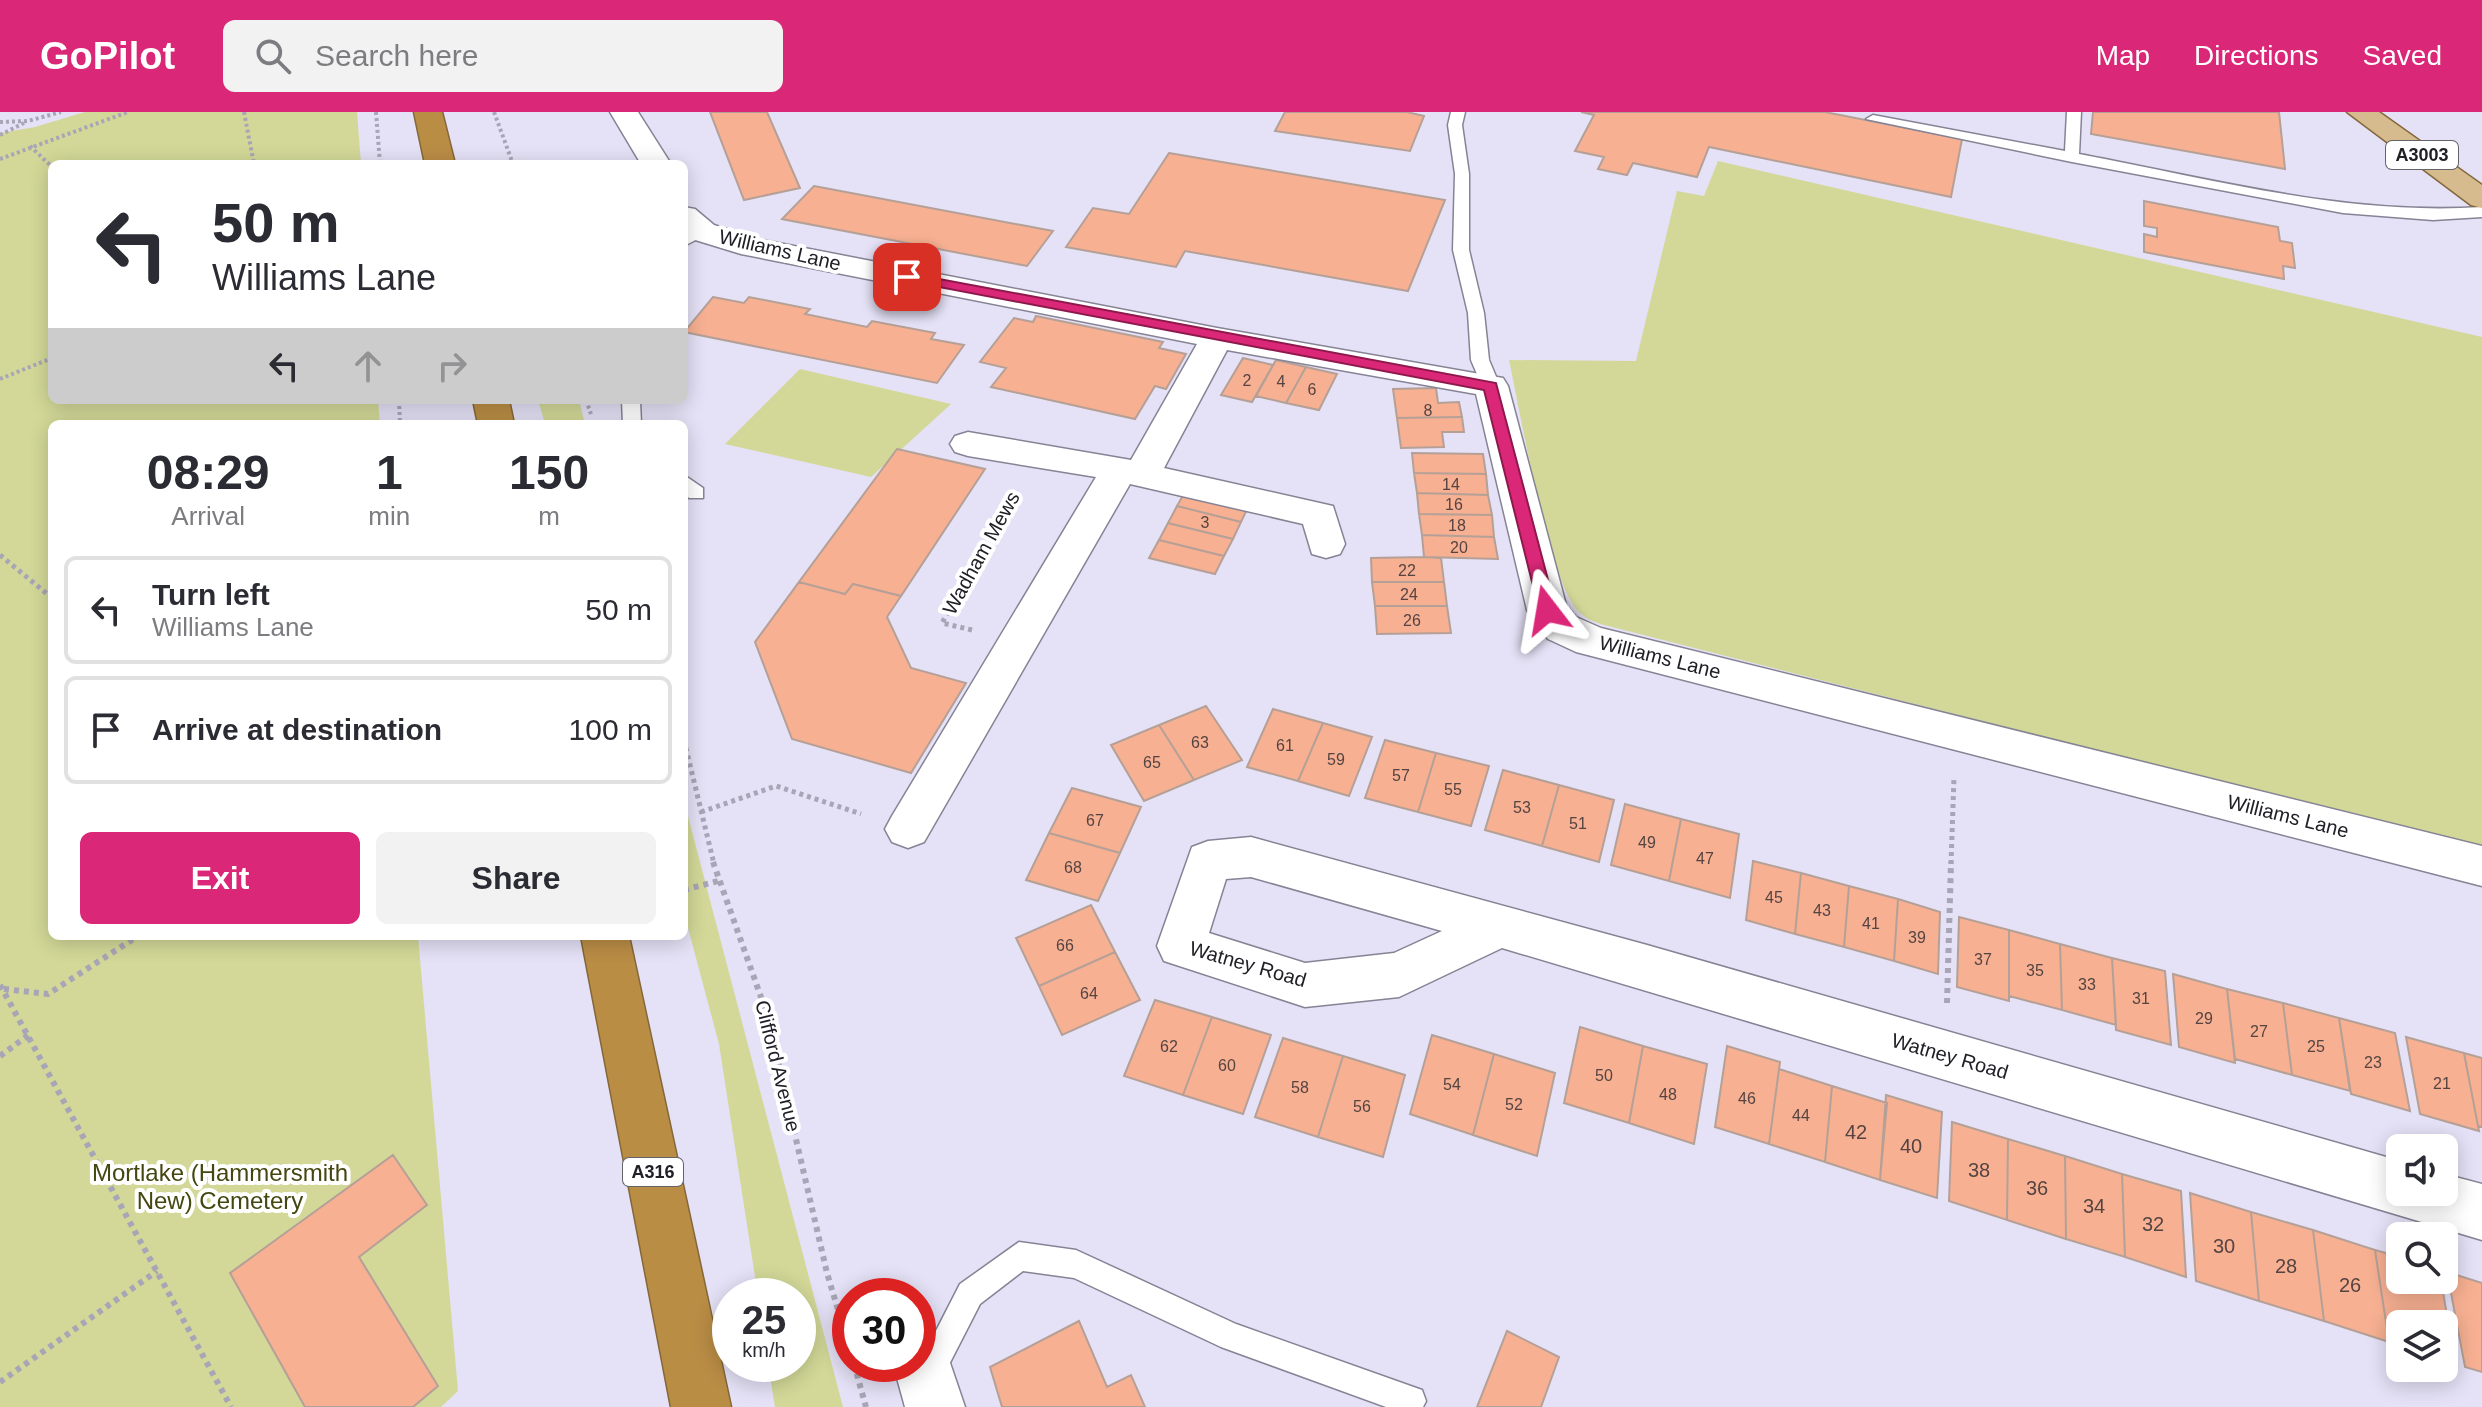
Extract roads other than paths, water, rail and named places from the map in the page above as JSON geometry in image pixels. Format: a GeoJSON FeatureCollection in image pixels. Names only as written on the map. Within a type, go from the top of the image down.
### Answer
{"type":"FeatureCollection","features":[{"type":"Feature","properties":{"kind":"highway"},"geometry":{"type":"LineString","coordinates":[[428,112],[439,160]]}},
{"type":"Feature","properties":{"kind":"highway","name":"A316"},"geometry":{"type":"LineString","coordinates":[[606,940],[701,1407]]}},
{"type":"Feature","properties":{"kind":"main road","name":"A3003"},"geometry":{"type":"LineString","coordinates":[[2361,112],[2482,199]]}},
{"type":"Feature","properties":{"kind":"street"},"geometry":{"type":"LineString","coordinates":[[624,112],[654,160]]}},
{"type":"Feature","properties":{"kind":"street","name":"Williams Lane"},"geometry":{"type":"LineString","coordinates":[[690,230],[752,247],[1217,338],[1491,386],[1547,610],[1562,628],[1591,641],[2482,866]]}},
{"type":"Feature","properties":{"kind":"street"},"geometry":{"type":"LineString","coordinates":[[908,829],[1020,641],[1217,338]]}},
{"type":"Feature","properties":{"kind":"street"},"geometry":{"type":"LineString","coordinates":[[968,444],[1130,472],[1320,515],[1326,544]]}},
{"type":"Feature","properties":{"kind":"street","name":"Watney Road"},"geometry":{"type":"LineString","coordinates":[[1499,926],[1399,975],[1305,985],[1181,946],[1208,861],[1251,857],[1499,926],[2386,1184]]}},
{"type":"Feature","properties":{"kind":"street"},"geometry":{"type":"LineString","coordinates":[[2458,1205],[2482,1212]]}},
{"type":"Feature","properties":{"kind":"lane"},"geometry":{"type":"LineString","coordinates":[[1458,112],[1455,125],[1462,174],[1461,250],[1476,313],[1480,360],[1491,386]]}},
{"type":"Feature","properties":{"kind":"lane"},"geometry":{"type":"LineString","coordinates":[[2072,158],[2074,112]]}},
{"type":"Feature","properties":{"kind":"lane"},"geometry":{"type":"LineString","coordinates":[[1873,119],[2343,208],[2433,215],[2482,212]]}},
{"type":"Feature","properties":{"kind":"lane"},"geometry":{"type":"LineString","coordinates":[[931,1392],[970,1294],[1019,1256],[1076,1264],[1231,1337],[1411,1401]]}},
{"type":"Feature","properties":{"kind":"park label","name":"Mortlake (Hammersmith New) Cemetery"},"geometry":{"type":"Point","coordinates":[220,1186]}}]}
